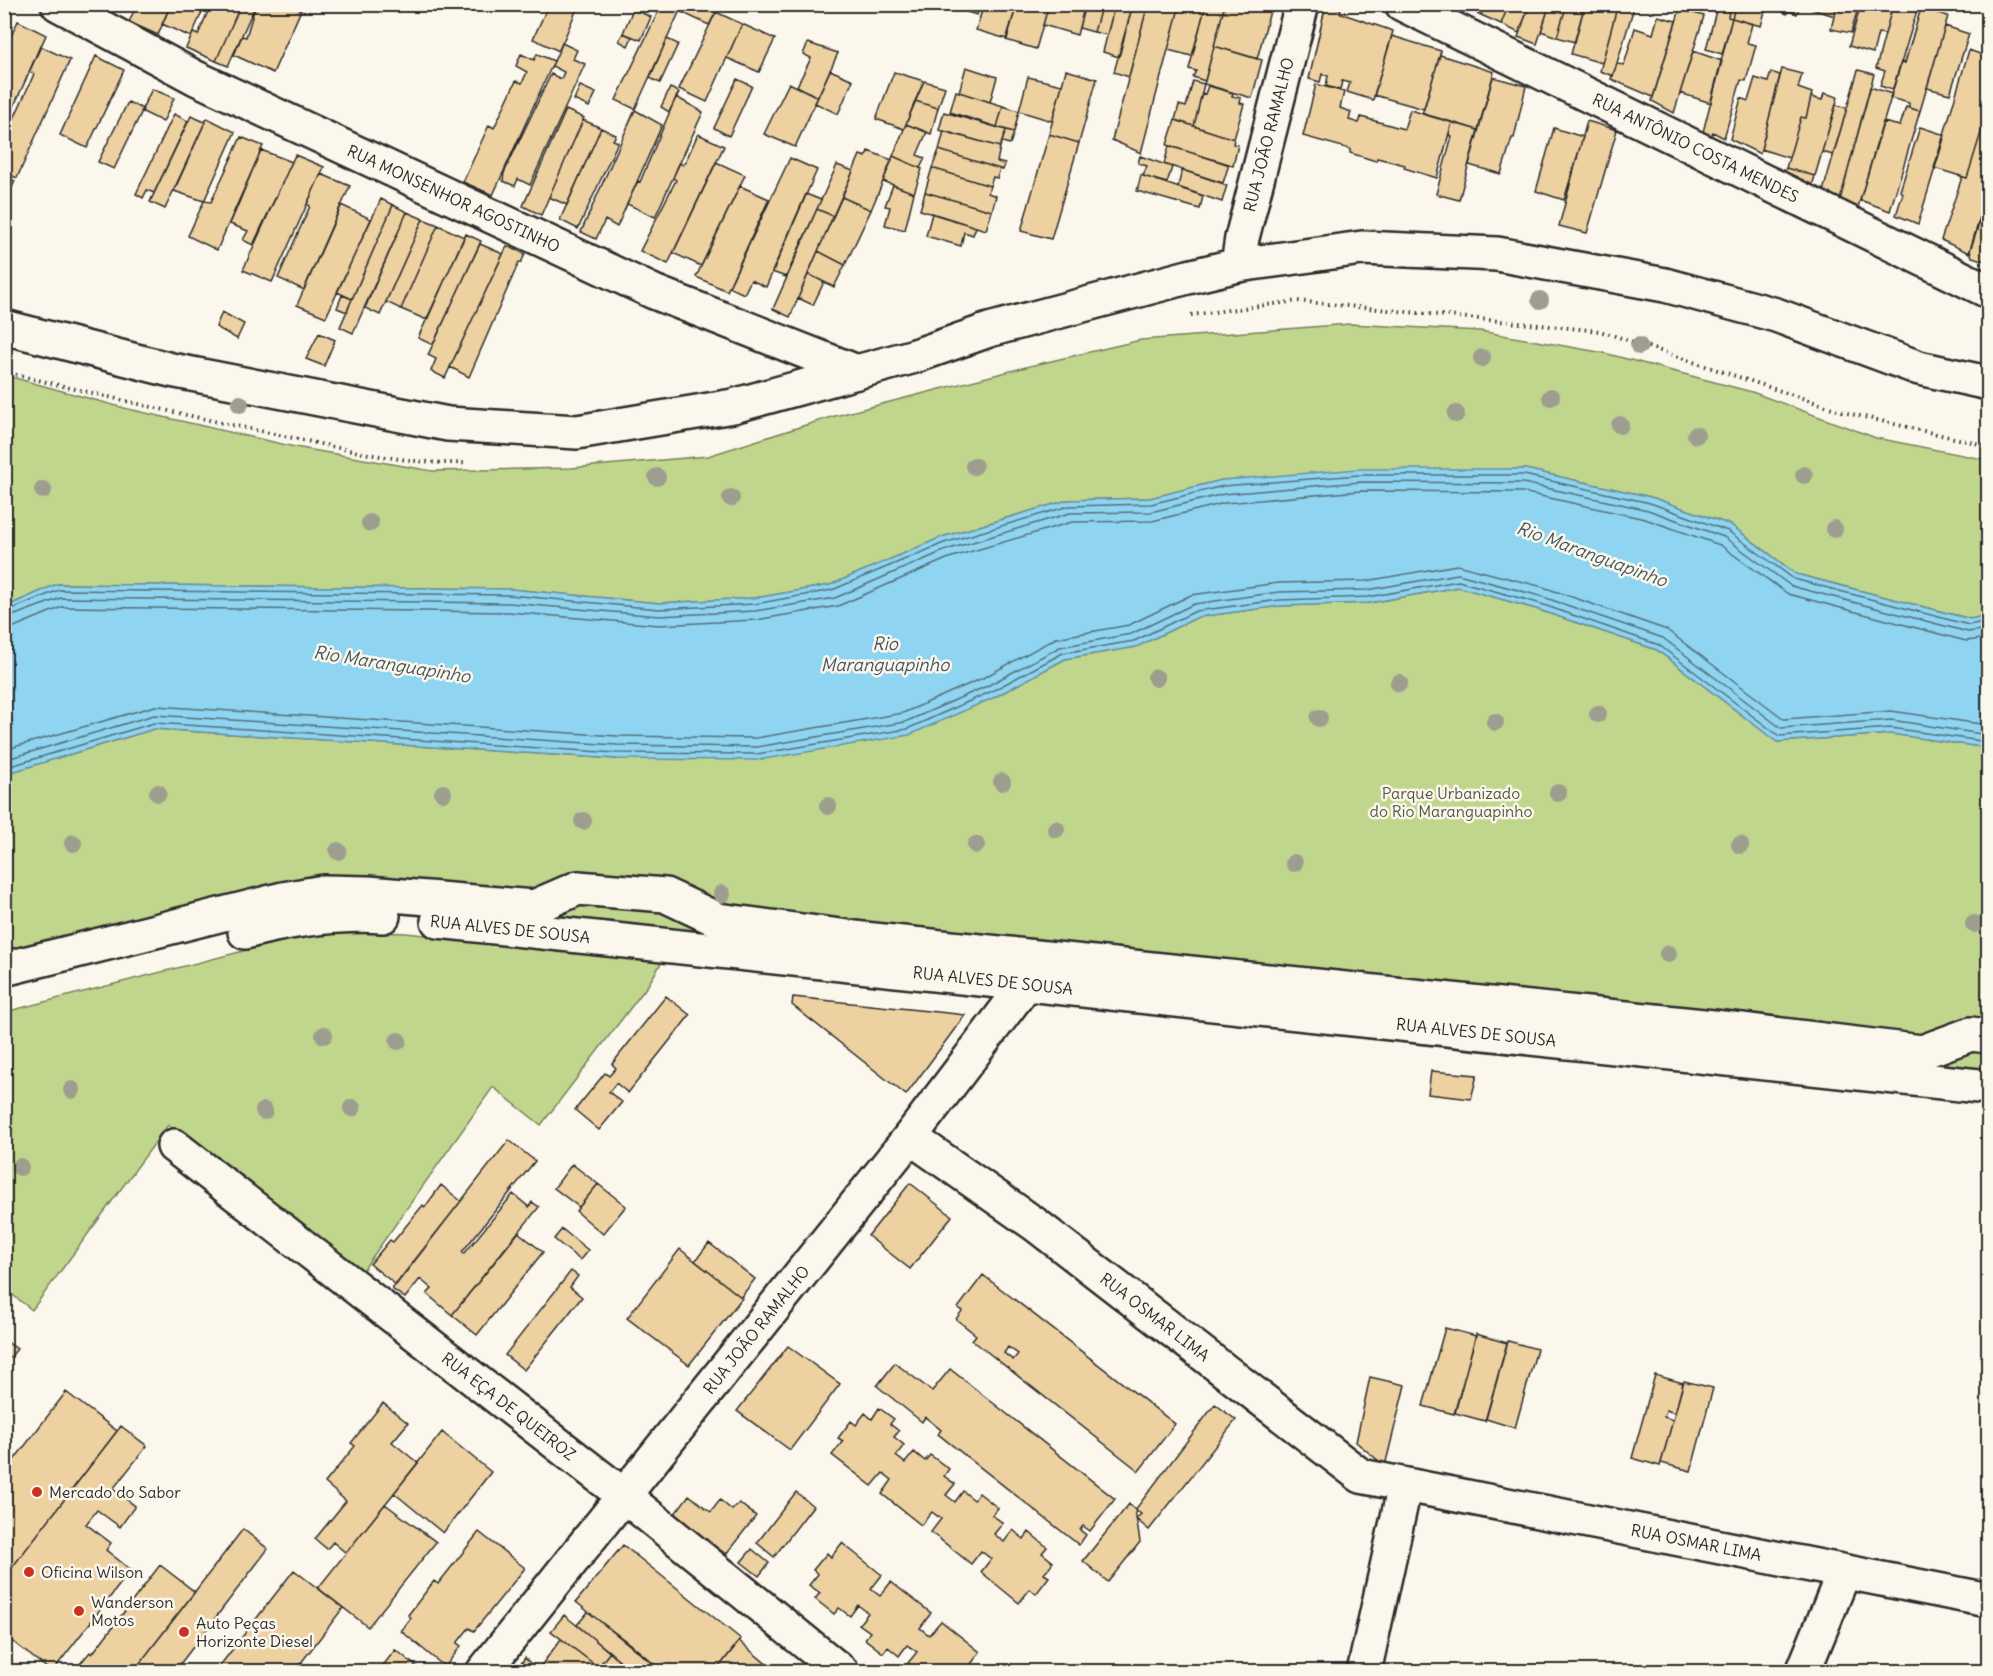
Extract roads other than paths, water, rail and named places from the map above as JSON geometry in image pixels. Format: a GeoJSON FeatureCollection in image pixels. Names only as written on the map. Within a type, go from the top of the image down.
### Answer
{"type":"FeatureCollection","features":[{"type":"Feature","properties":{"kind":"street","name":"RUA MONSENHOR AGOSTINHO"},"geometry":{"type":"LineString","coordinates":[[58,4],[196,78],[654,292],[857,372]]}},
{"type":"Feature","properties":{"kind":"street","name":"RUA JOÃO RAMALHO"},"geometry":{"type":"LineString","coordinates":[[1238,265],[1242,238],[1302,4]]}},
{"type":"Feature","properties":{"kind":"street","name":"RUA ANTÔNIO COSTA MENDES"},"geometry":{"type":"LineString","coordinates":[[1402,4],[1989,291]]}},
{"type":"Feature","properties":{"kind":"street"},"geometry":{"type":"LineString","coordinates":[[4,327],[171,370],[448,424],[577,432],[733,406],[915,356],[989,330],[1238,265],[1362,248],[1497,254],[1687,291],[1776,315],[1919,368],[1989,383]]}},
{"type":"Feature","properties":{"kind":"street"},"geometry":{"type":"LineString","coordinates":[[4,969],[283,899],[324,892],[368,893],[534,907],[578,888],[665,895],[718,920],[853,937],[1742,1030],[1922,1052],[1971,1034],[1989,1036]]}},
{"type":"Feature","properties":{"kind":"street","name":"RUA ALVES DE SOUSA"},"geometry":{"type":"LineString","coordinates":[[4,993],[286,922],[356,914],[1989,1087]]}},
{"type":"Feature","properties":{"kind":"street","name":"RUA JOÃO RAMALHO"},"geometry":{"type":"LineString","coordinates":[[483,1671],[910,1137],[1026,984]]}},
{"type":"Feature","properties":{"kind":"street","name":"RUA OSMAR LIMA"},"geometry":{"type":"LineString","coordinates":[[910,1137],[1036,1225],[1361,1476],[1989,1600]]}},
{"type":"Feature","properties":{"kind":"street","name":"RUA EÇA DE QUEIROZ"},"geometry":{"type":"LineString","coordinates":[[174,1146],[623,1495],[842,1671]]}},
{"type":"Feature","properties":{"kind":"street"},"geometry":{"type":"LineString","coordinates":[[1364,1671],[1405,1485]]}},
{"type":"Feature","properties":{"kind":"street"},"geometry":{"type":"LineString","coordinates":[[1803,1671],[1844,1572]]}},
{"type":"Feature","properties":{"kind":"water","name":"Rio Maranguapinho"},"geometry":{"type":"Polygon","coordinates":[[[1359,469],[1525,469],[1651,497],[1731,525],[1796,574],[1970,619],[1988,615],[1988,748],[1891,734],[1777,742],[1657,650],[1536,609],[1458,587],[1369,603],[1280,606],[1198,617],[1136,647],[1065,659],[993,698],[909,735],[758,760],[617,759],[154,729],[5,774],[5,607],[57,584],[510,589],[659,603],[755,598],[830,585],[942,537],[1068,500],[1150,498],[1222,480],[1359,469]]]}},
{"type":"Feature","properties":{"kind":"place","name":"Mercado do Sabor"},"geometry":{"type":"Point","coordinates":[37,1492]}},
{"type":"Feature","properties":{"kind":"place","name":"Oficina Wilson"},"geometry":{"type":"Point","coordinates":[29,1572]}},
{"type":"Feature","properties":{"kind":"place","name":"Wanderson Motos"},"geometry":{"type":"Point","coordinates":[79,1611]}},
{"type":"Feature","properties":{"kind":"place","name":"Auto Peças Horizonte Diesel"},"geometry":{"type":"Point","coordinates":[184,1632]}},
{"type":"Feature","properties":{"kind":"park label","name":"Parque Urbanizado do Rio Maranguapinho"},"geometry":{"type":"Point","coordinates":[1451,802]}}]}
